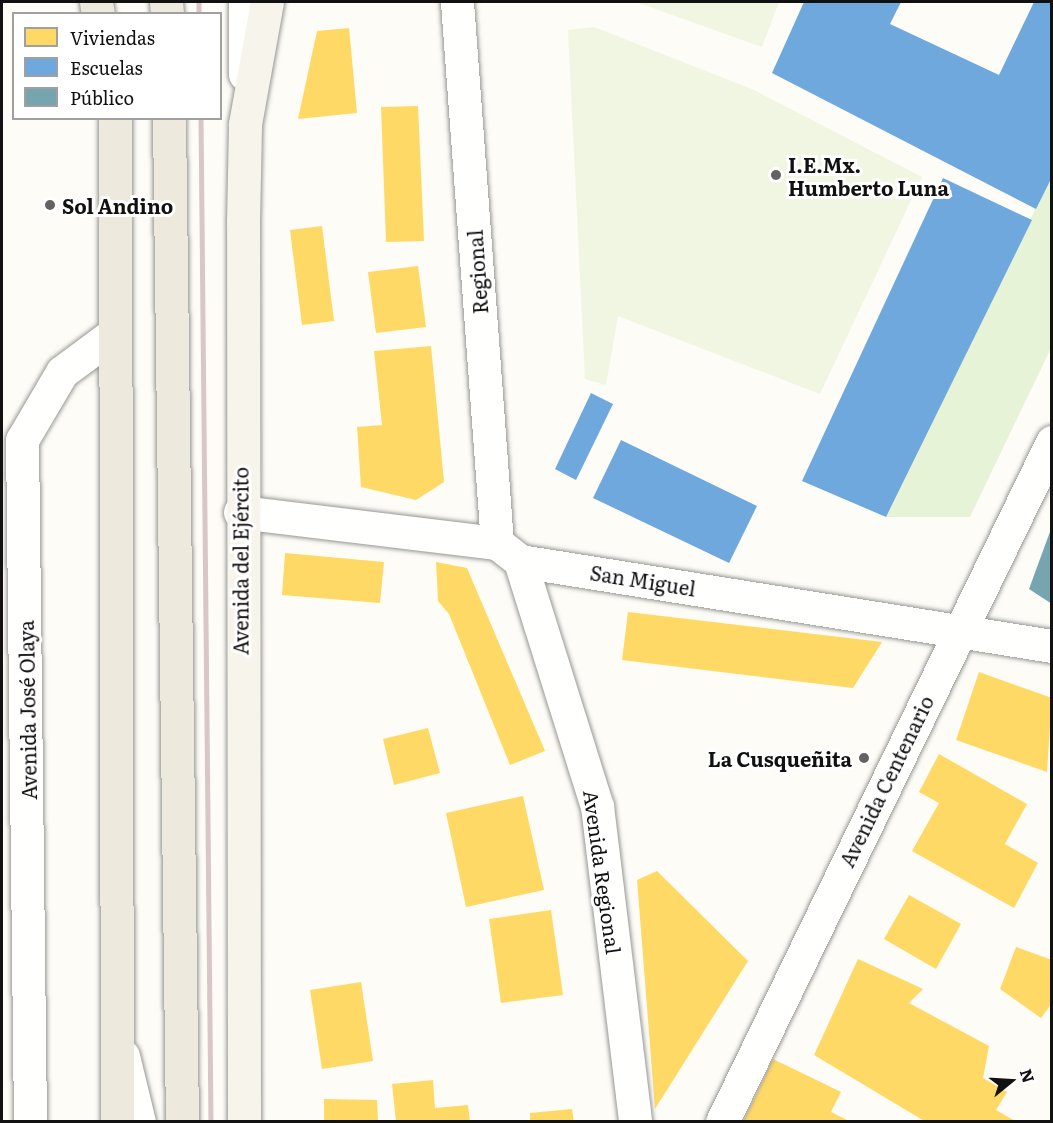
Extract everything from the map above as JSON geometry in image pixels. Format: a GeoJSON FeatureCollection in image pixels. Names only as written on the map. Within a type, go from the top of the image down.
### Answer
{"type":"FeatureCollection","features":[{"type":"Feature","properties":{"kind":"main road"},"geometry":{"type":"LineString","coordinates":[[245,124],[267,2]]}},
{"type":"Feature","properties":{"kind":"main road"},"geometry":{"type":"LineString","coordinates":[[115,120],[112,335],[114,1018],[117,1122]]}},
{"type":"Feature","properties":{"kind":"main road"},"geometry":{"type":"LineString","coordinates":[[169,120],[182,1122]]}},
{"type":"Feature","properties":{"kind":"main road","name":"Avenida del Ejército"},"geometry":{"type":"LineString","coordinates":[[244,1122],[240,512],[245,124]]}},
{"type":"Feature","properties":{"kind":"street","name":"Avenida del Ejército"},"geometry":{"type":"LineString","coordinates":[[245,2],[245,124]]}},
{"type":"Feature","properties":{"kind":"street","name":"Regional"},"geometry":{"type":"LineString","coordinates":[[457,2],[508,552]]}},
{"type":"Feature","properties":{"kind":"street","name":"Avenida José Olaya"},"geometry":{"type":"LineString","coordinates":[[30,1122],[14,640],[22,441],[62,372],[112,335]]}},
{"type":"Feature","properties":{"kind":"street","name":"Avenida Centenario"},"geometry":{"type":"LineString","coordinates":[[722,1122],[959,629],[1052,442]]}},
{"type":"Feature","properties":{"kind":"street","name":"San Miguel"},"geometry":{"type":"LineString","coordinates":[[240,512],[508,552],[1052,646]]}},
{"type":"Feature","properties":{"kind":"street","name":"Avenida Regional"},"geometry":{"type":"LineString","coordinates":[[508,552],[597,806],[635,1122]]}},
{"type":"Feature","properties":{"kind":"street"},"geometry":{"type":"LineString","coordinates":[[114,1018],[139,1122]]}},
{"type":"Feature","properties":{"kind":"green space"},"geometry":{"type":"Polygon","coordinates":[[[636,2],[779,2],[762,47],[636,2]]]}},
{"type":"Feature","properties":{"kind":"green space"},"geometry":{"type":"Polygon","coordinates":[[[594,27],[754,90],[922,177],[820,394],[618,316],[606,385],[585,379],[568,30],[594,27]]]}},
{"type":"Feature","properties":{"kind":"green space"},"geometry":{"type":"Polygon","coordinates":[[[1051,177],[1051,348],[970,517],[886,517],[1051,177]]]}},
{"type":"Feature","properties":{"kind":"building: Viviendas"},"geometry":{"type":"Polygon","coordinates":[[[349,28],[357,113],[298,119],[317,31],[349,28]]]}},
{"type":"Feature","properties":{"kind":"building: Viviendas"},"geometry":{"type":"Polygon","coordinates":[[[418,106],[424,241],[386,242],[381,107],[418,106]]]}},
{"type":"Feature","properties":{"kind":"building: Viviendas"},"geometry":{"type":"Polygon","coordinates":[[[322,226],[334,321],[302,325],[290,230],[322,226]]]}},
{"type":"Feature","properties":{"kind":"building: Viviendas"},"geometry":{"type":"Polygon","coordinates":[[[418,266],[426,327],[376,333],[368,272],[418,266]]]}},
{"type":"Feature","properties":{"kind":"building: Viviendas"},"geometry":{"type":"Polygon","coordinates":[[[431,346],[444,482],[416,500],[361,487],[357,427],[382,425],[374,351],[431,346]]]}},
{"type":"Feature","properties":{"kind":"building: Viviendas"},"geometry":{"type":"Polygon","coordinates":[[[285,553],[384,562],[380,603],[282,595],[285,553]]]}},
{"type":"Feature","properties":{"kind":"building: Viviendas"},"geometry":{"type":"Polygon","coordinates":[[[436,562],[467,568],[545,751],[510,765],[449,614],[438,601],[436,562]]]}},
{"type":"Feature","properties":{"kind":"building: Viviendas"},"geometry":{"type":"Polygon","coordinates":[[[628,612],[882,642],[853,688],[622,660],[628,612]]]}},
{"type":"Feature","properties":{"kind":"building: Viviendas"},"geometry":{"type":"Polygon","coordinates":[[[979,672],[1052,698],[1047,772],[956,740],[979,672]]]}},
{"type":"Feature","properties":{"kind":"building: Viviendas"},"geometry":{"type":"Polygon","coordinates":[[[428,728],[440,773],[394,785],[383,739],[428,728]]]}},
{"type":"Feature","properties":{"kind":"building: Viviendas"},"geometry":{"type":"Polygon","coordinates":[[[939,754],[1027,804],[1005,844],[1038,863],[1014,908],[912,851],[939,803],[919,792],[939,754]]]}},
{"type":"Feature","properties":{"kind":"building: Viviendas"},"geometry":{"type":"Polygon","coordinates":[[[523,796],[544,890],[466,907],[446,813],[523,796]]]}},
{"type":"Feature","properties":{"kind":"building: Viviendas"},"geometry":{"type":"Polygon","coordinates":[[[657,871],[748,961],[655,1109],[637,880],[657,871]]]}},
{"type":"Feature","properties":{"kind":"building: Viviendas"},"geometry":{"type":"Polygon","coordinates":[[[909,895],[961,924],[936,969],[884,939],[909,895]]]}},
{"type":"Feature","properties":{"kind":"building: Viviendas"},"geometry":{"type":"Polygon","coordinates":[[[551,910],[563,995],[501,1003],[489,919],[551,910]]]}},
{"type":"Feature","properties":{"kind":"building: Viviendas"},"geometry":{"type":"Polygon","coordinates":[[[1016,947],[1052,960],[1052,1003],[1041,1018],[1000,989],[1016,947]]]}},
{"type":"Feature","properties":{"kind":"building: Viviendas"},"geometry":{"type":"Polygon","coordinates":[[[858,959],[923,989],[909,1003],[989,1046],[983,1078],[1007,1092],[996,1110],[1017,1122],[926,1122],[814,1055],[858,959]]]}},
{"type":"Feature","properties":{"kind":"building: Viviendas"},"geometry":{"type":"Polygon","coordinates":[[[361,982],[373,1061],[322,1069],[310,990],[361,982]]]}},
{"type":"Feature","properties":{"kind":"building: Viviendas"},"geometry":{"type":"Polygon","coordinates":[[[773,1059],[841,1092],[831,1112],[851,1122],[743,1122],[773,1059]]]}},
{"type":"Feature","properties":{"kind":"building: Viviendas"},"geometry":{"type":"Polygon","coordinates":[[[433,1080],[435,1108],[468,1105],[470,1122],[396,1122],[392,1084],[433,1080]]]}},
{"type":"Feature","properties":{"kind":"building: Viviendas"},"geometry":{"type":"Polygon","coordinates":[[[324,1099],[377,1100],[378,1122],[324,1122],[324,1099]]]}},
{"type":"Feature","properties":{"kind":"building: Viviendas"},"geometry":{"type":"Polygon","coordinates":[[[572,1109],[574,1122],[530,1122],[530,1113],[572,1109]]]}},
{"type":"Feature","properties":{"kind":"building: Escuelas"},"geometry":{"type":"Polygon","coordinates":[[[804,2],[901,2],[890,24],[999,75],[1034,2],[1052,2],[1052,177],[1036,209],[772,73],[804,2]]]}},
{"type":"Feature","properties":{"kind":"building: Escuelas"},"geometry":{"type":"Polygon","coordinates":[[[943,178],[1032,220],[886,517],[802,481],[943,178]]]}},
{"type":"Feature","properties":{"kind":"building: Escuelas"},"geometry":{"type":"Polygon","coordinates":[[[591,393],[613,404],[576,480],[555,469],[591,393]]]}},
{"type":"Feature","properties":{"kind":"building: Escuelas"},"geometry":{"type":"Polygon","coordinates":[[[621,440],[757,506],[729,563],[593,498],[621,440]]]}},
{"type":"Feature","properties":{"kind":"building: Público"},"geometry":{"type":"Polygon","coordinates":[[[1052,530],[1052,604],[1029,589],[1052,530]]]}},
{"type":"Feature","properties":{"kind":"railway"},"geometry":{"type":"LineString","coordinates":[[199,2],[199,12]]}},
{"type":"Feature","properties":{"kind":"railway"},"geometry":{"type":"LineString","coordinates":[[201,120],[211,1122]]}},
{"type":"Feature","properties":{"kind":"place","name":"I.E.Mx. Humberto Luna"},"geometry":{"type":"Point","coordinates":[776,175]}},
{"type":"Feature","properties":{"kind":"place","name":"Sol Andino"},"geometry":{"type":"Point","coordinates":[50,205]}},
{"type":"Feature","properties":{"kind":"place","name":"La Cusqueñita"},"geometry":{"type":"Point","coordinates":[864,758]}}]}
